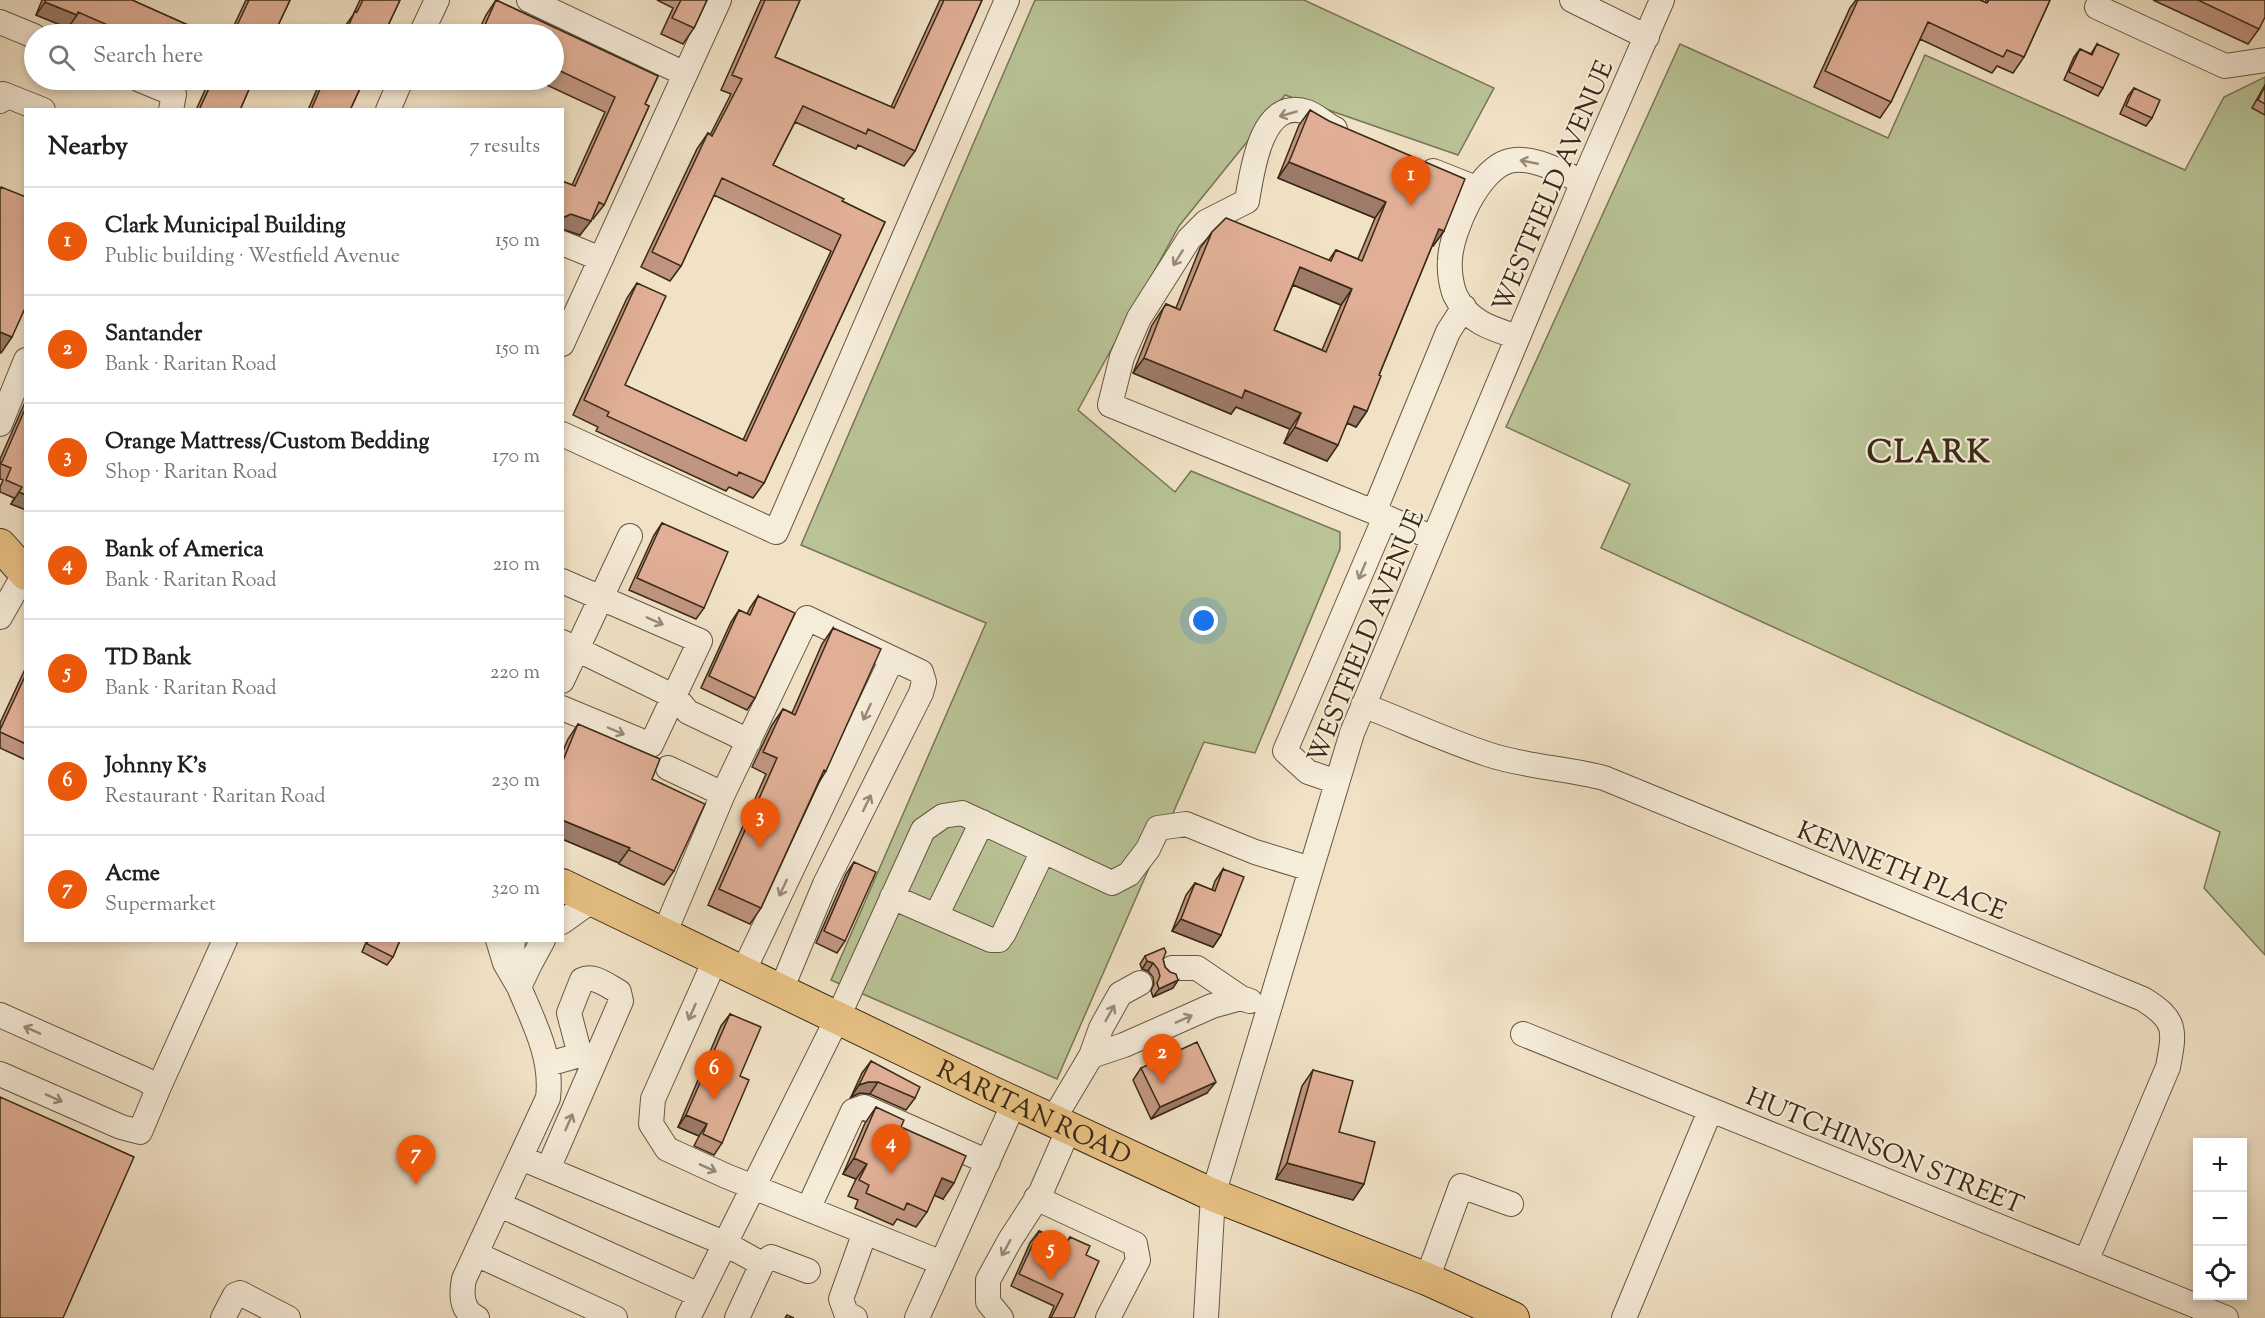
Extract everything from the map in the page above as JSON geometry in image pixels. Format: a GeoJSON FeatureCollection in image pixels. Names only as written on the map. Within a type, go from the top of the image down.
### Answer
{"type":"FeatureCollection","features":[{"type":"Feature","properties":{"kind":"main road"},"geometry":{"type":"LineString","coordinates":[[0,545],[24,571]]}},
{"type":"Feature","properties":{"kind":"main road","name":"RARITAN ROAD"},"geometry":{"type":"LineString","coordinates":[[564,886],[1014,1103],[1213,1195],[1427,1279],[1513,1318]]}},
{"type":"Feature","properties":{"kind":"street"},"geometry":{"type":"LineString","coordinates":[[426,24],[437,0]]}},
{"type":"Feature","properties":{"kind":"street"},"geometry":{"type":"LineString","coordinates":[[529,0],[685,74]]}},
{"type":"Feature","properties":{"kind":"street"},"geometry":{"type":"LineString","coordinates":[[564,340],[719,0]]}},
{"type":"Feature","properties":{"kind":"street"},"geometry":{"type":"LineString","coordinates":[[564,435],[776,532],[1007,0]]}},
{"type":"Feature","properties":{"kind":"street"},"geometry":{"type":"LineString","coordinates":[[1572,0],[1647,37]]}},
{"type":"Feature","properties":{"kind":"street","name":"WESTFIELD AVENUE"},"geometry":{"type":"LineString","coordinates":[[1206,1318],[1213,1195],[1352,733],[1583,182],[1662,0]]}},
{"type":"Feature","properties":{"kind":"street"},"geometry":{"type":"LineString","coordinates":[[2097,7],[2226,66],[2265,60]]}},
{"type":"Feature","properties":{"kind":"street"},"geometry":{"type":"LineString","coordinates":[[0,22],[24,32]]}},
{"type":"Feature","properties":{"kind":"street"},"geometry":{"type":"LineString","coordinates":[[164,90],[174,94],[171,108]]}},
{"type":"Feature","properties":{"kind":"street"},"geometry":{"type":"LineString","coordinates":[[389,108],[397,90]]}},
{"type":"Feature","properties":{"kind":"street"},"geometry":{"type":"LineString","coordinates":[[0,101],[3,94],[38,108]]}},
{"type":"Feature","properties":{"kind":"street"},"geometry":{"type":"LineString","coordinates":[[1354,137],[1324,124],[1307,112],[1292,111],[1273,121],[1264,131],[1247,201],[1206,222],[1189,239],[1138,318],[1122,357],[1110,405],[1433,538]]}},
{"type":"Feature","properties":{"kind":"street"},"geometry":{"type":"LineString","coordinates":[[1518,337],[1487,327],[1464,307],[1456,296],[1451,282],[1449,258],[1462,217],[1476,188],[1487,173],[1509,161],[1522,159],[1535,162],[1583,182]]}},
{"type":"Feature","properties":{"kind":"street"},"geometry":{"type":"LineString","coordinates":[[1415,164],[1476,188]]}},
{"type":"Feature","properties":{"kind":"street"},"geometry":{"type":"LineString","coordinates":[[564,244],[601,259]]}},
{"type":"Feature","properties":{"kind":"street"},"geometry":{"type":"LineString","coordinates":[[1337,782],[1308,772],[1285,750],[1380,515],[1448,332],[1464,307]]}},
{"type":"Feature","properties":{"kind":"street"},"geometry":{"type":"LineString","coordinates":[[0,424],[24,366]]}},
{"type":"Feature","properties":{"kind":"street"},"geometry":{"type":"LineString","coordinates":[[564,672],[570,646],[601,597],[630,536]]}},
{"type":"Feature","properties":{"kind":"street"},"geometry":{"type":"LineString","coordinates":[[0,616],[24,574]]}},
{"type":"Feature","properties":{"kind":"street"},"geometry":{"type":"LineString","coordinates":[[564,582],[700,641],[651,745],[564,709]]}},
{"type":"Feature","properties":{"kind":"street"},"geometry":{"type":"LineString","coordinates":[[664,934],[723,794],[807,618],[921,672],[924,682],[921,693],[825,884],[781,990]]}},
{"type":"Feature","properties":{"kind":"street"},"geometry":{"type":"LineString","coordinates":[[570,646],[675,697],[688,712],[748,741]]}},
{"type":"Feature","properties":{"kind":"street"},"geometry":{"type":"LineString","coordinates":[[743,972],[892,659]]}},
{"type":"Feature","properties":{"kind":"street","name":"KENNETH PLACE"},"geometry":{"type":"LineString","coordinates":[[1363,705],[1488,754],[1604,778],[2143,999],[2162,1011],[2170,1025],[2173,1041],[2168,1067],[2086,1261]]}},
{"type":"Feature","properties":{"kind":"street"},"geometry":{"type":"LineString","coordinates":[[668,768],[723,794]]}},
{"type":"Feature","properties":{"kind":"street"},"geometry":{"type":"LineString","coordinates":[[688,1318],[838,1017],[922,830],[943,816],[962,813],[1112,883],[1129,874],[1148,849],[1158,828],[1186,824],[1255,852],[1311,869]]}},
{"type":"Feature","properties":{"kind":"street"},"geometry":{"type":"LineString","coordinates":[[936,916],[982,822]]}},
{"type":"Feature","properties":{"kind":"street"},"geometry":{"type":"LineString","coordinates":[[812,827],[846,845]]}},
{"type":"Feature","properties":{"kind":"street"},"geometry":{"type":"LineString","coordinates":[[892,897],[991,940],[999,940],[1005,933],[1043,851]]}},
{"type":"Feature","properties":{"kind":"street"},"geometry":{"type":"LineString","coordinates":[[564,921],[587,904],[599,902]]}},
{"type":"Feature","properties":{"kind":"street"},"geometry":{"type":"LineString","coordinates":[[0,1074],[121,1127],[140,1132],[224,942]]}},
{"type":"Feature","properties":{"kind":"street"},"geometry":{"type":"LineString","coordinates":[[477,1318],[471,1315],[462,1300],[461,1290],[464,1279],[548,1098],[550,1083],[544,1048],[519,987],[505,963],[499,942]]}},
{"type":"Feature","properties":{"kind":"street"},"geometry":{"type":"LineString","coordinates":[[513,942],[512,952],[519,987]]}},
{"type":"Feature","properties":{"kind":"street"},"geometry":{"type":"LineString","coordinates":[[519,987],[542,942]]}},
{"type":"Feature","properties":{"kind":"street"},"geometry":{"type":"LineString","coordinates":[[716,958],[653,1100],[651,1124],[667,1149],[752,1188],[942,1263]]}},
{"type":"Feature","properties":{"kind":"street"},"geometry":{"type":"LineString","coordinates":[[1172,968],[1197,968],[1240,998],[1270,1006]]}},
{"type":"Feature","properties":{"kind":"street"},"geometry":{"type":"LineString","coordinates":[[1001,1318],[988,1302],[988,1280],[1036,1198],[1061,1124],[1101,1028],[1120,994],[1140,983]]}},
{"type":"Feature","properties":{"kind":"street"},"geometry":{"type":"LineString","coordinates":[[1090,1056],[1124,1045],[1212,1005],[1240,998]]}},
{"type":"Feature","properties":{"kind":"street"},"geometry":{"type":"LineString","coordinates":[[0,1016],[146,1080],[158,1089]]}},
{"type":"Feature","properties":{"kind":"street","name":"HUTCHINSON STREET"},"geometry":{"type":"LineString","coordinates":[[1523,1034],[2226,1318]]}},
{"type":"Feature","properties":{"kind":"street"},"geometry":{"type":"LineString","coordinates":[[548,1064],[589,1062],[548,1169]]}},
{"type":"Feature","properties":{"kind":"street"},"geometry":{"type":"LineString","coordinates":[[918,1318],[1014,1103]]}},
{"type":"Feature","properties":{"kind":"street"},"geometry":{"type":"LineString","coordinates":[[808,1209],[853,1112],[864,1107],[988,1162]]}},
{"type":"Feature","properties":{"kind":"street"},"geometry":{"type":"LineString","coordinates":[[1624,1318],[1710,1111]]}},
{"type":"Feature","properties":{"kind":"street"},"geometry":{"type":"LineString","coordinates":[[520,1158],[724,1243],[762,1264]]}},
{"type":"Feature","properties":{"kind":"street"},"geometry":{"type":"LineString","coordinates":[[1427,1279],[1461,1186],[1511,1204]]}},
{"type":"Feature","properties":{"kind":"street"},"geometry":{"type":"LineString","coordinates":[[1036,1198],[1135,1244],[1138,1260],[1108,1318]]}},
{"type":"Feature","properties":{"kind":"street"},"geometry":{"type":"LineString","coordinates":[[500,1205],[699,1295]]}},
{"type":"Feature","properties":{"kind":"street"},"geometry":{"type":"LineString","coordinates":[[855,1318],[846,1313],[841,1299],[865,1232]]}},
{"type":"Feature","properties":{"kind":"street"},"geometry":{"type":"LineString","coordinates":[[476,1254],[615,1318]]}},
{"type":"Feature","properties":{"kind":"street"},"geometry":{"type":"LineString","coordinates":[[737,1318],[762,1264],[771,1257],[808,1271]]}},
{"type":"Feature","properties":{"kind":"street"},"geometry":{"type":"LineString","coordinates":[[223,1318],[235,1295],[240,1293],[288,1318]]}},
{"type":"Feature","properties":{"kind":"green space"},"geometry":{"type":"Polygon","coordinates":[[[1035,0],[1304,0],[1494,88],[1458,155],[1285,95],[1179,226],[1078,410],[1175,492],[1191,471],[1340,532],[1340,549],[1255,753],[1204,742],[1057,1079],[831,980],[986,623],[801,545],[1035,0]]]}},
{"type":"Feature","properties":{"kind":"green space"},"geometry":{"type":"Polygon","coordinates":[[[1680,44],[1888,138],[1925,55],[2185,170],[2224,97],[2265,77],[2265,955],[2204,888],[2220,832],[1601,548],[1630,484],[1506,427],[1680,44]]]}},
{"type":"Feature","properties":{"kind":"building"},"geometry":{"type":"Polygon","coordinates":[[[46,0],[132,0],[186,24],[105,24],[78,12],[77,15],[45,2],[46,0]]]}},
{"type":"Feature","properties":{"kind":"building"},"geometry":{"type":"Polygon","coordinates":[[[249,0],[290,0],[279,24],[238,24],[249,0]]]}},
{"type":"Feature","properties":{"kind":"building"},"geometry":{"type":"Polygon","coordinates":[[[363,0],[400,0],[389,24],[349,24],[355,11],[357,12],[363,0]]]}},
{"type":"Feature","properties":{"kind":"building"},"geometry":{"type":"Polygon","coordinates":[[[496,0],[547,24],[485,24],[496,0]]]}},
{"type":"Feature","properties":{"kind":"building"},"geometry":{"type":"Polygon","coordinates":[[[681,0],[707,0],[694,28],[672,18],[681,0]]]}},
{"type":"Feature","properties":{"kind":"building"},"geometry":{"type":"Polygon","coordinates":[[[765,0],[800,0],[775,57],[894,108],[944,0],[982,0],[915,151],[868,129],[866,134],[803,106],[773,165],[844,199],[842,201],[885,222],[764,483],[739,472],[737,476],[607,416],[609,412],[584,400],[637,283],[666,296],[625,385],[746,441],[841,235],[722,178],[681,266],[652,252],[708,133],[712,136],[742,79],[732,75],[765,0]]]}},
{"type":"Feature","properties":{"kind":"building"},"geometry":{"type":"Polygon","coordinates":[[[1858,0],[1980,0],[1987,3],[1989,0],[2050,0],[2024,57],[2007,50],[2003,57],[1928,22],[1891,102],[1825,71],[1858,0]]]}},
{"type":"Feature","properties":{"kind":"building"},"geometry":{"type":"Polygon","coordinates":[[[2198,0],[2265,0],[2265,17],[2259,29],[2198,0]]]}},
{"type":"Feature","properties":{"kind":"building"},"geometry":{"type":"Polygon","coordinates":[[[564,32],[658,76],[645,104],[649,106],[604,205],[599,202],[591,221],[571,214],[564,217],[564,182],[575,186],[615,97],[564,73],[564,32]]]}},
{"type":"Feature","properties":{"kind":"building"},"geometry":{"type":"Polygon","coordinates":[[[2097,44],[2119,54],[2103,88],[2069,72],[2080,49],[2092,55],[2097,44]]]}},
{"type":"Feature","properties":{"kind":"building"},"geometry":{"type":"Polygon","coordinates":[[[2265,86],[2265,104],[2258,100],[2265,86]]]}},
{"type":"Feature","properties":{"kind":"building"},"geometry":{"type":"Polygon","coordinates":[[[2134,88],[2160,100],[2152,118],[2126,106],[2134,88]]]}},
{"type":"Feature","properties":{"kind":"building"},"geometry":{"type":"Polygon","coordinates":[[[208,90],[249,90],[241,108],[200,108],[208,90]]]}},
{"type":"Feature","properties":{"kind":"building"},"geometry":{"type":"Polygon","coordinates":[[[320,90],[359,90],[351,108],[312,108],[320,90]]]}},
{"type":"Feature","properties":{"kind":"building"},"geometry":{"type":"Polygon","coordinates":[[[1310,110],[1329,121],[1465,179],[1444,231],[1439,229],[1379,375],[1381,376],[1367,411],[1354,406],[1338,445],[1295,427],[1301,413],[1245,390],[1242,398],[1144,358],[1163,309],[1166,304],[1180,310],[1212,232],[1226,218],[1331,261],[1336,250],[1362,261],[1386,202],[1289,162],[1310,110]],[[1300,267],[1274,330],[1326,352],[1352,289],[1300,267]]]}},
{"type":"Feature","properties":{"kind":"building"},"geometry":{"type":"Polygon","coordinates":[[[1,187],[24,196],[24,310],[12,337],[0,332],[1,187]]]}},
{"type":"Feature","properties":{"kind":"building"},"geometry":{"type":"Polygon","coordinates":[[[24,412],[24,494],[19,492],[22,487],[6,480],[11,468],[1,464],[24,412]]]}},
{"type":"Feature","properties":{"kind":"building"},"geometry":{"type":"Polygon","coordinates":[[[662,523],[728,552],[704,608],[637,578],[662,523]]]}},
{"type":"Feature","properties":{"kind":"building"},"geometry":{"type":"Polygon","coordinates":[[[758,596],[795,613],[755,698],[709,676],[739,610],[750,615],[758,596]]]}},
{"type":"Feature","properties":{"kind":"building"},"geometry":{"type":"Polygon","coordinates":[[[833,628],[881,649],[761,908],[719,889],[777,758],[763,752],[783,709],[795,715],[833,628]]]}},
{"type":"Feature","properties":{"kind":"building"},"geometry":{"type":"Polygon","coordinates":[[[24,678],[24,743],[0,730],[24,678]]]}},
{"type":"Feature","properties":{"kind":"building"},"geometry":{"type":"Polygon","coordinates":[[[578,724],[660,759],[652,779],[705,804],[674,871],[629,850],[630,848],[564,821],[564,758],[578,724]]]}},
{"type":"Feature","properties":{"kind":"building"},"geometry":{"type":"Polygon","coordinates":[[[854,862],[876,872],[845,941],[824,931],[854,862]]]}},
{"type":"Feature","properties":{"kind":"building"},"geometry":{"type":"Polygon","coordinates":[[[1223,869],[1244,877],[1221,935],[1181,919],[1195,883],[1215,891],[1223,869]]]}},
{"type":"Feature","properties":{"kind":"building"},"geometry":{"type":"Polygon","coordinates":[[[368,942],[399,942],[393,957],[367,944],[368,942]]]}},
{"type":"Feature","properties":{"kind":"building"},"geometry":{"type":"Polygon","coordinates":[[[1164,948],[1165,967],[1176,974],[1178,980],[1159,989],[1158,969],[1153,963],[1147,961],[1145,956],[1164,948]]]}},
{"type":"Feature","properties":{"kind":"building"},"geometry":{"type":"Polygon","coordinates":[[[730,1014],[761,1027],[740,1076],[749,1080],[722,1143],[703,1134],[707,1124],[686,1115],[730,1014]]]}},
{"type":"Feature","properties":{"kind":"building"},"geometry":{"type":"Polygon","coordinates":[[[1197,1042],[1216,1082],[1160,1107],[1141,1068],[1197,1042]]]}},
{"type":"Feature","properties":{"kind":"building"},"geometry":{"type":"Polygon","coordinates":[[[871,1061],[920,1087],[915,1098],[878,1082],[859,1085],[871,1061]]]}},
{"type":"Feature","properties":{"kind":"building"},"geometry":{"type":"Polygon","coordinates":[[[1313,1070],[1353,1081],[1339,1132],[1375,1142],[1364,1184],[1287,1163],[1313,1070]]]}},
{"type":"Feature","properties":{"kind":"building"},"geometry":{"type":"Polygon","coordinates":[[[0,1097],[134,1157],[63,1318],[0,1318],[0,1097]]]}},
{"type":"Feature","properties":{"kind":"building"},"geometry":{"type":"Polygon","coordinates":[[[876,1107],[904,1120],[901,1127],[966,1156],[954,1183],[942,1178],[927,1212],[907,1203],[904,1210],[866,1193],[869,1185],[859,1180],[867,1164],[854,1158],[876,1107]]]}},
{"type":"Feature","properties":{"kind":"building"},"geometry":{"type":"Polygon","coordinates":[[[1039,1231],[1067,1243],[1070,1237],[1090,1246],[1086,1255],[1099,1261],[1074,1318],[1051,1318],[1063,1294],[1019,1274],[1039,1231]]]}},
{"type":"Feature","properties":{"kind":"place","name":"Clark Municipal Building"},"geometry":{"type":"Point","coordinates":[1411,206]}},
{"type":"Feature","properties":{"kind":"place","name":"Orange Mattress/Custom Bedding"},"geometry":{"type":"Point","coordinates":[760,848]}},
{"type":"Feature","properties":{"kind":"place","name":"Santander"},"geometry":{"type":"Point","coordinates":[1162,1084]}},
{"type":"Feature","properties":{"kind":"place","name":"Johnny K's"},"geometry":{"type":"Point","coordinates":[714,1100]}},
{"type":"Feature","properties":{"kind":"place","name":"Bank of America"},"geometry":{"type":"Point","coordinates":[891,1174]}},
{"type":"Feature","properties":{"kind":"place","name":"Acme"},"geometry":{"type":"Point","coordinates":[416,1185]}},
{"type":"Feature","properties":{"kind":"place","name":"TD Bank"},"geometry":{"type":"Point","coordinates":[1051,1280]}},
{"type":"Feature","properties":{"kind":"district","name":"CLARK"},"geometry":{"type":"Point","coordinates":[1929,451]}}]}
